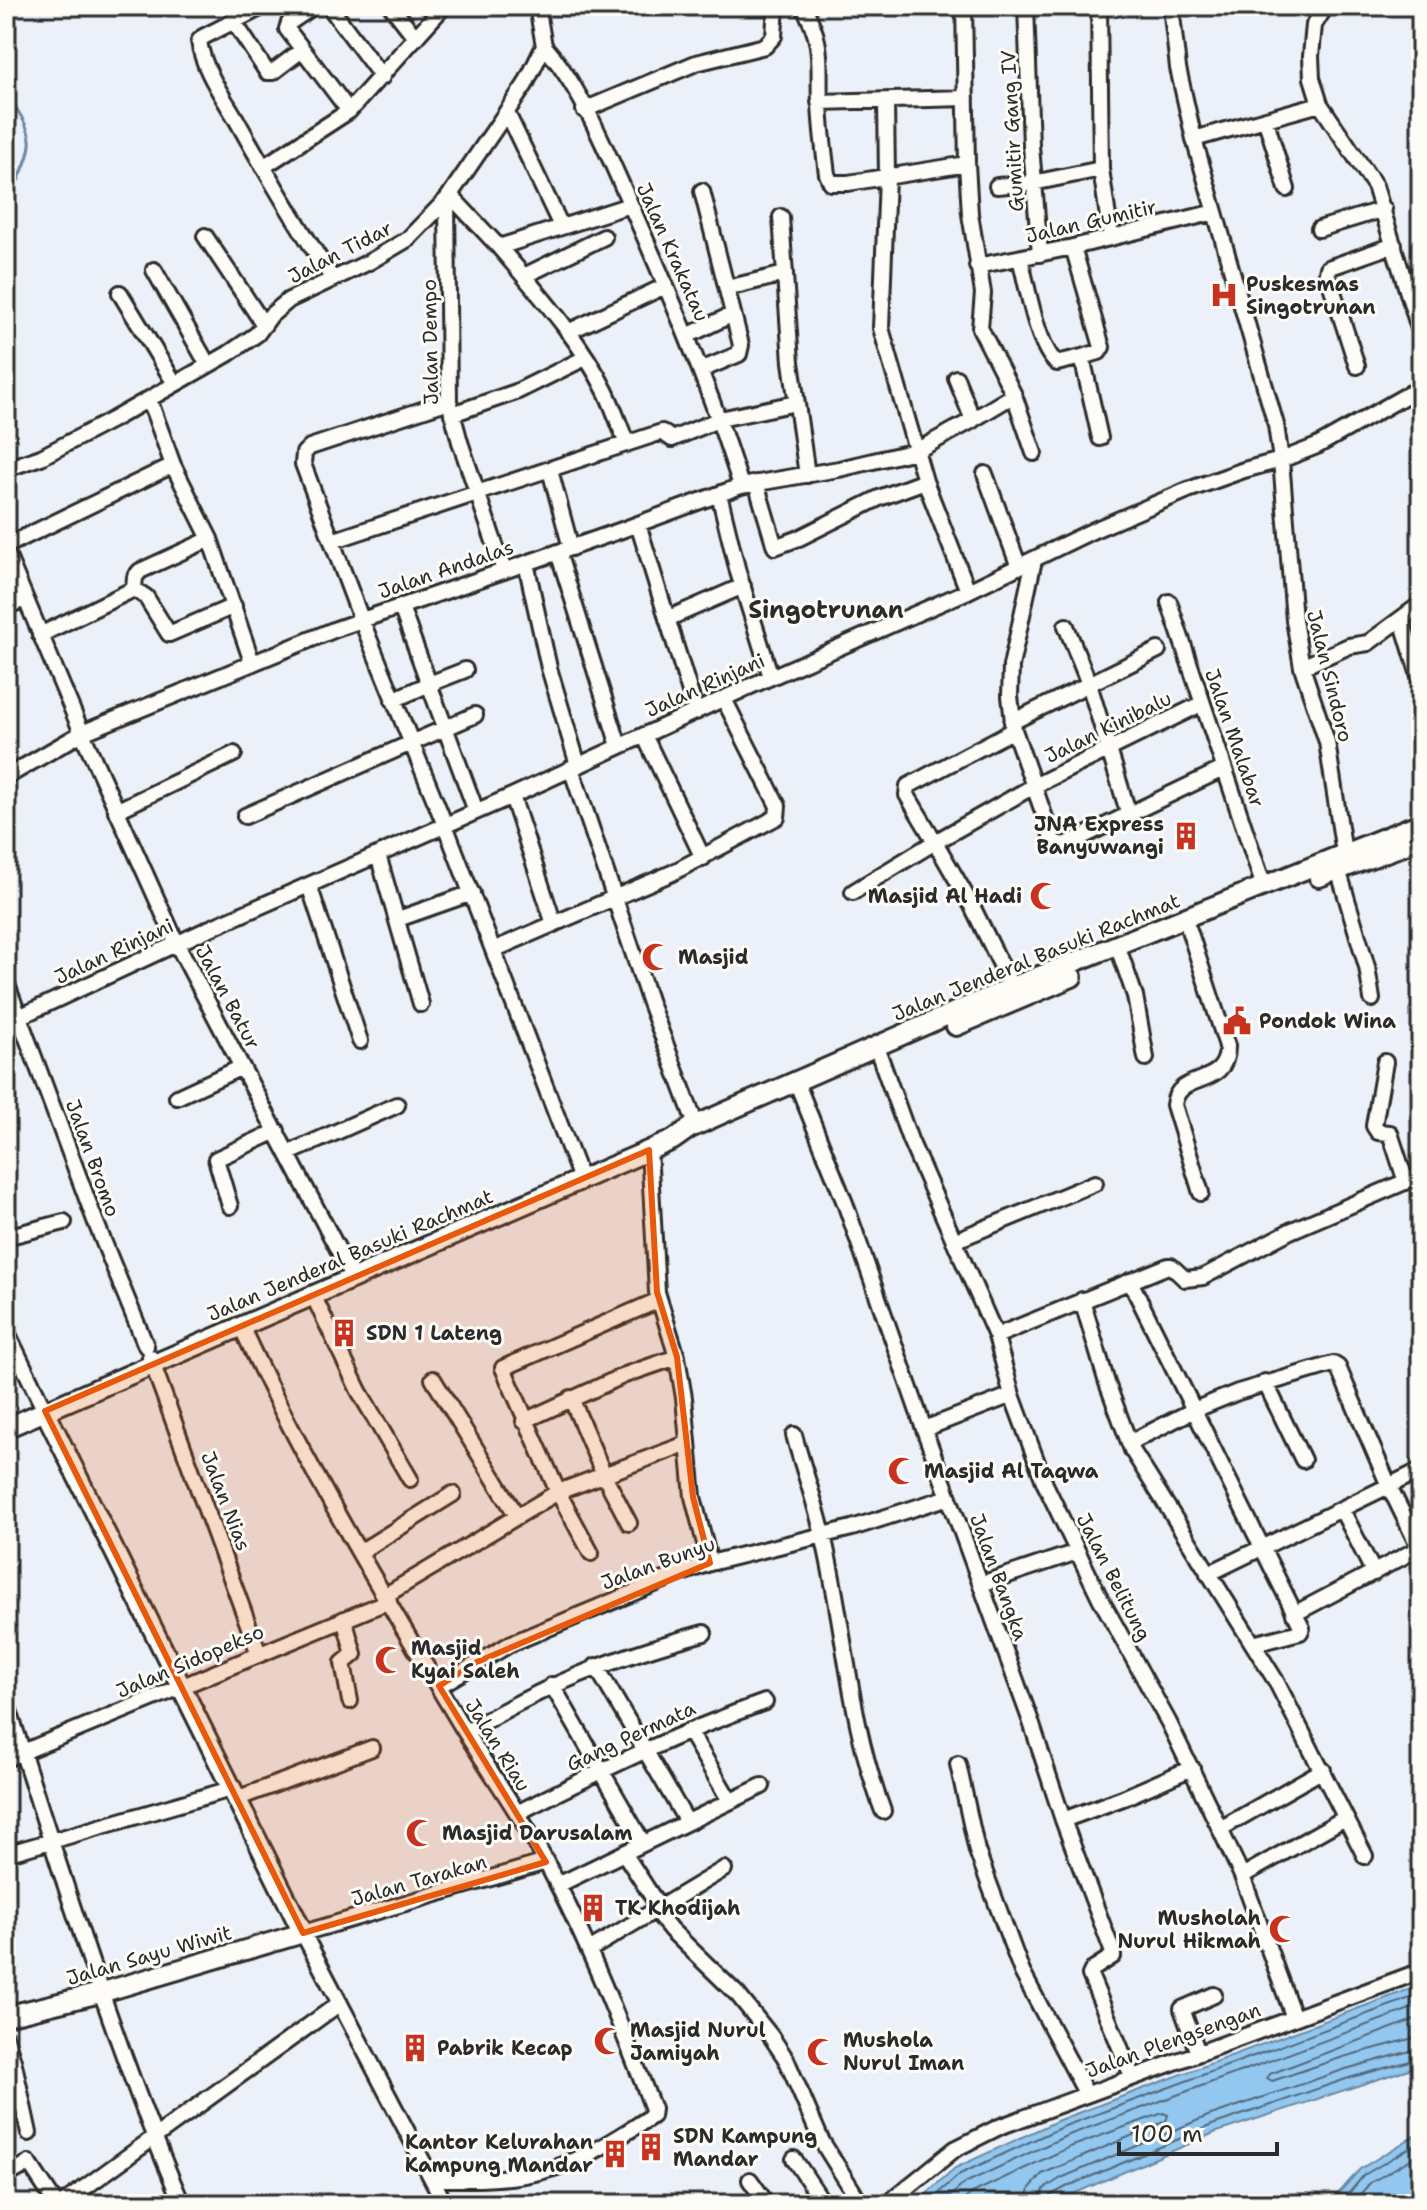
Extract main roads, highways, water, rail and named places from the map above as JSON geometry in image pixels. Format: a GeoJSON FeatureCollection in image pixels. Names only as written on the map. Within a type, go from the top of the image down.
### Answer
{"type":"FeatureCollection","features":[{"type":"Feature","properties":{"kind":"main road","name":"Jalan Jenderal Basuki Rachmat"},"geometry":{"type":"LineString","coordinates":[[673,1140],[693,1136],[1012,987],[1189,930],[1421,823]]}},
{"type":"Feature","properties":{"kind":"main road","name":"Jalan Jenderal Basuki Rachmat"},"geometry":{"type":"LineString","coordinates":[[6,1428],[45,1411],[149,1353],[241,1326],[673,1140],[696,1125],[880,1057],[1121,956],[1138,944],[1264,887],[1421,839]]}},
{"type":"Feature","properties":{"kind":"main road","name":"Jalan Sayu Wiwit"},"geometry":{"type":"LineString","coordinates":[[6,2016],[100,1993],[303,1933],[45,1411]]}},
{"type":"Feature","properties":{"kind":"water"},"geometry":{"type":"Polygon","coordinates":[[[1421,1985],[1421,2065],[1214,2133],[1050,2204],[914,2204],[955,2168],[1059,2120],[1421,1985]]]}},
{"type":"Feature","properties":{"kind":"water"},"geometry":{"type":"Polygon","coordinates":[[[1421,2132],[1421,2204],[1329,2204],[1360,2169],[1421,2132]]]}},
{"type":"Feature","properties":{"kind":"waterway"},"geometry":{"type":"LineString","coordinates":[[6,94],[24,122],[30,139],[25,163],[6,204]]}},
{"type":"Feature","properties":{"kind":"place","name":"Puskesmas Singotrunan"},"geometry":{"type":"Point","coordinates":[1224,295]}},
{"type":"Feature","properties":{"kind":"place","name":"JNA Express Banyuwangi"},"geometry":{"type":"Point","coordinates":[1186,836]}},
{"type":"Feature","properties":{"kind":"place","name":"Masjid Al Hadi"},"geometry":{"type":"Point","coordinates":[1044,896]}},
{"type":"Feature","properties":{"kind":"place","name":"Masjid"},"geometry":{"type":"Point","coordinates":[656,957]}},
{"type":"Feature","properties":{"kind":"place","name":"Pondok Wina"},"geometry":{"type":"Point","coordinates":[1237,1021]}},
{"type":"Feature","properties":{"kind":"place","name":"SDN 1 Lateng"},"geometry":{"type":"Point","coordinates":[344,1333]}},
{"type":"Feature","properties":{"kind":"place","name":"Masjid Al Taqwa"},"geometry":{"type":"Point","coordinates":[902,1471]}},
{"type":"Feature","properties":{"kind":"place","name":"Masjid Kyai Saleh"},"geometry":{"type":"Point","coordinates":[389,1660]}},
{"type":"Feature","properties":{"kind":"place","name":"Masjid Darusalam"},"geometry":{"type":"Point","coordinates":[420,1833]}},
{"type":"Feature","properties":{"kind":"place","name":"TK Khodijah"},"geometry":{"type":"Point","coordinates":[593,1908]}},
{"type":"Feature","properties":{"kind":"place","name":"Musholah Nurul Hikmah"},"geometry":{"type":"Point","coordinates":[1283,1929]}},
{"type":"Feature","properties":{"kind":"place","name":"Masjid Nurul Jamiyah"},"geometry":{"type":"Point","coordinates":[608,2041]}},
{"type":"Feature","properties":{"kind":"place","name":"Pabrik Kecap"},"geometry":{"type":"Point","coordinates":[415,2048]}},
{"type":"Feature","properties":{"kind":"place","name":"Mushola Nurul Iman"},"geometry":{"type":"Point","coordinates":[821,2052]}},
{"type":"Feature","properties":{"kind":"place","name":"SDN Kampung Mandar"},"geometry":{"type":"Point","coordinates":[651,2147]}},
{"type":"Feature","properties":{"kind":"place","name":"Kantor Kelurahan Kampung Mandar"},"geometry":{"type":"Point","coordinates":[615,2154]}},
{"type":"Feature","properties":{"kind":"district","name":"Singotrunan"},"geometry":{"type":"Point","coordinates":[826,610]}}]}
